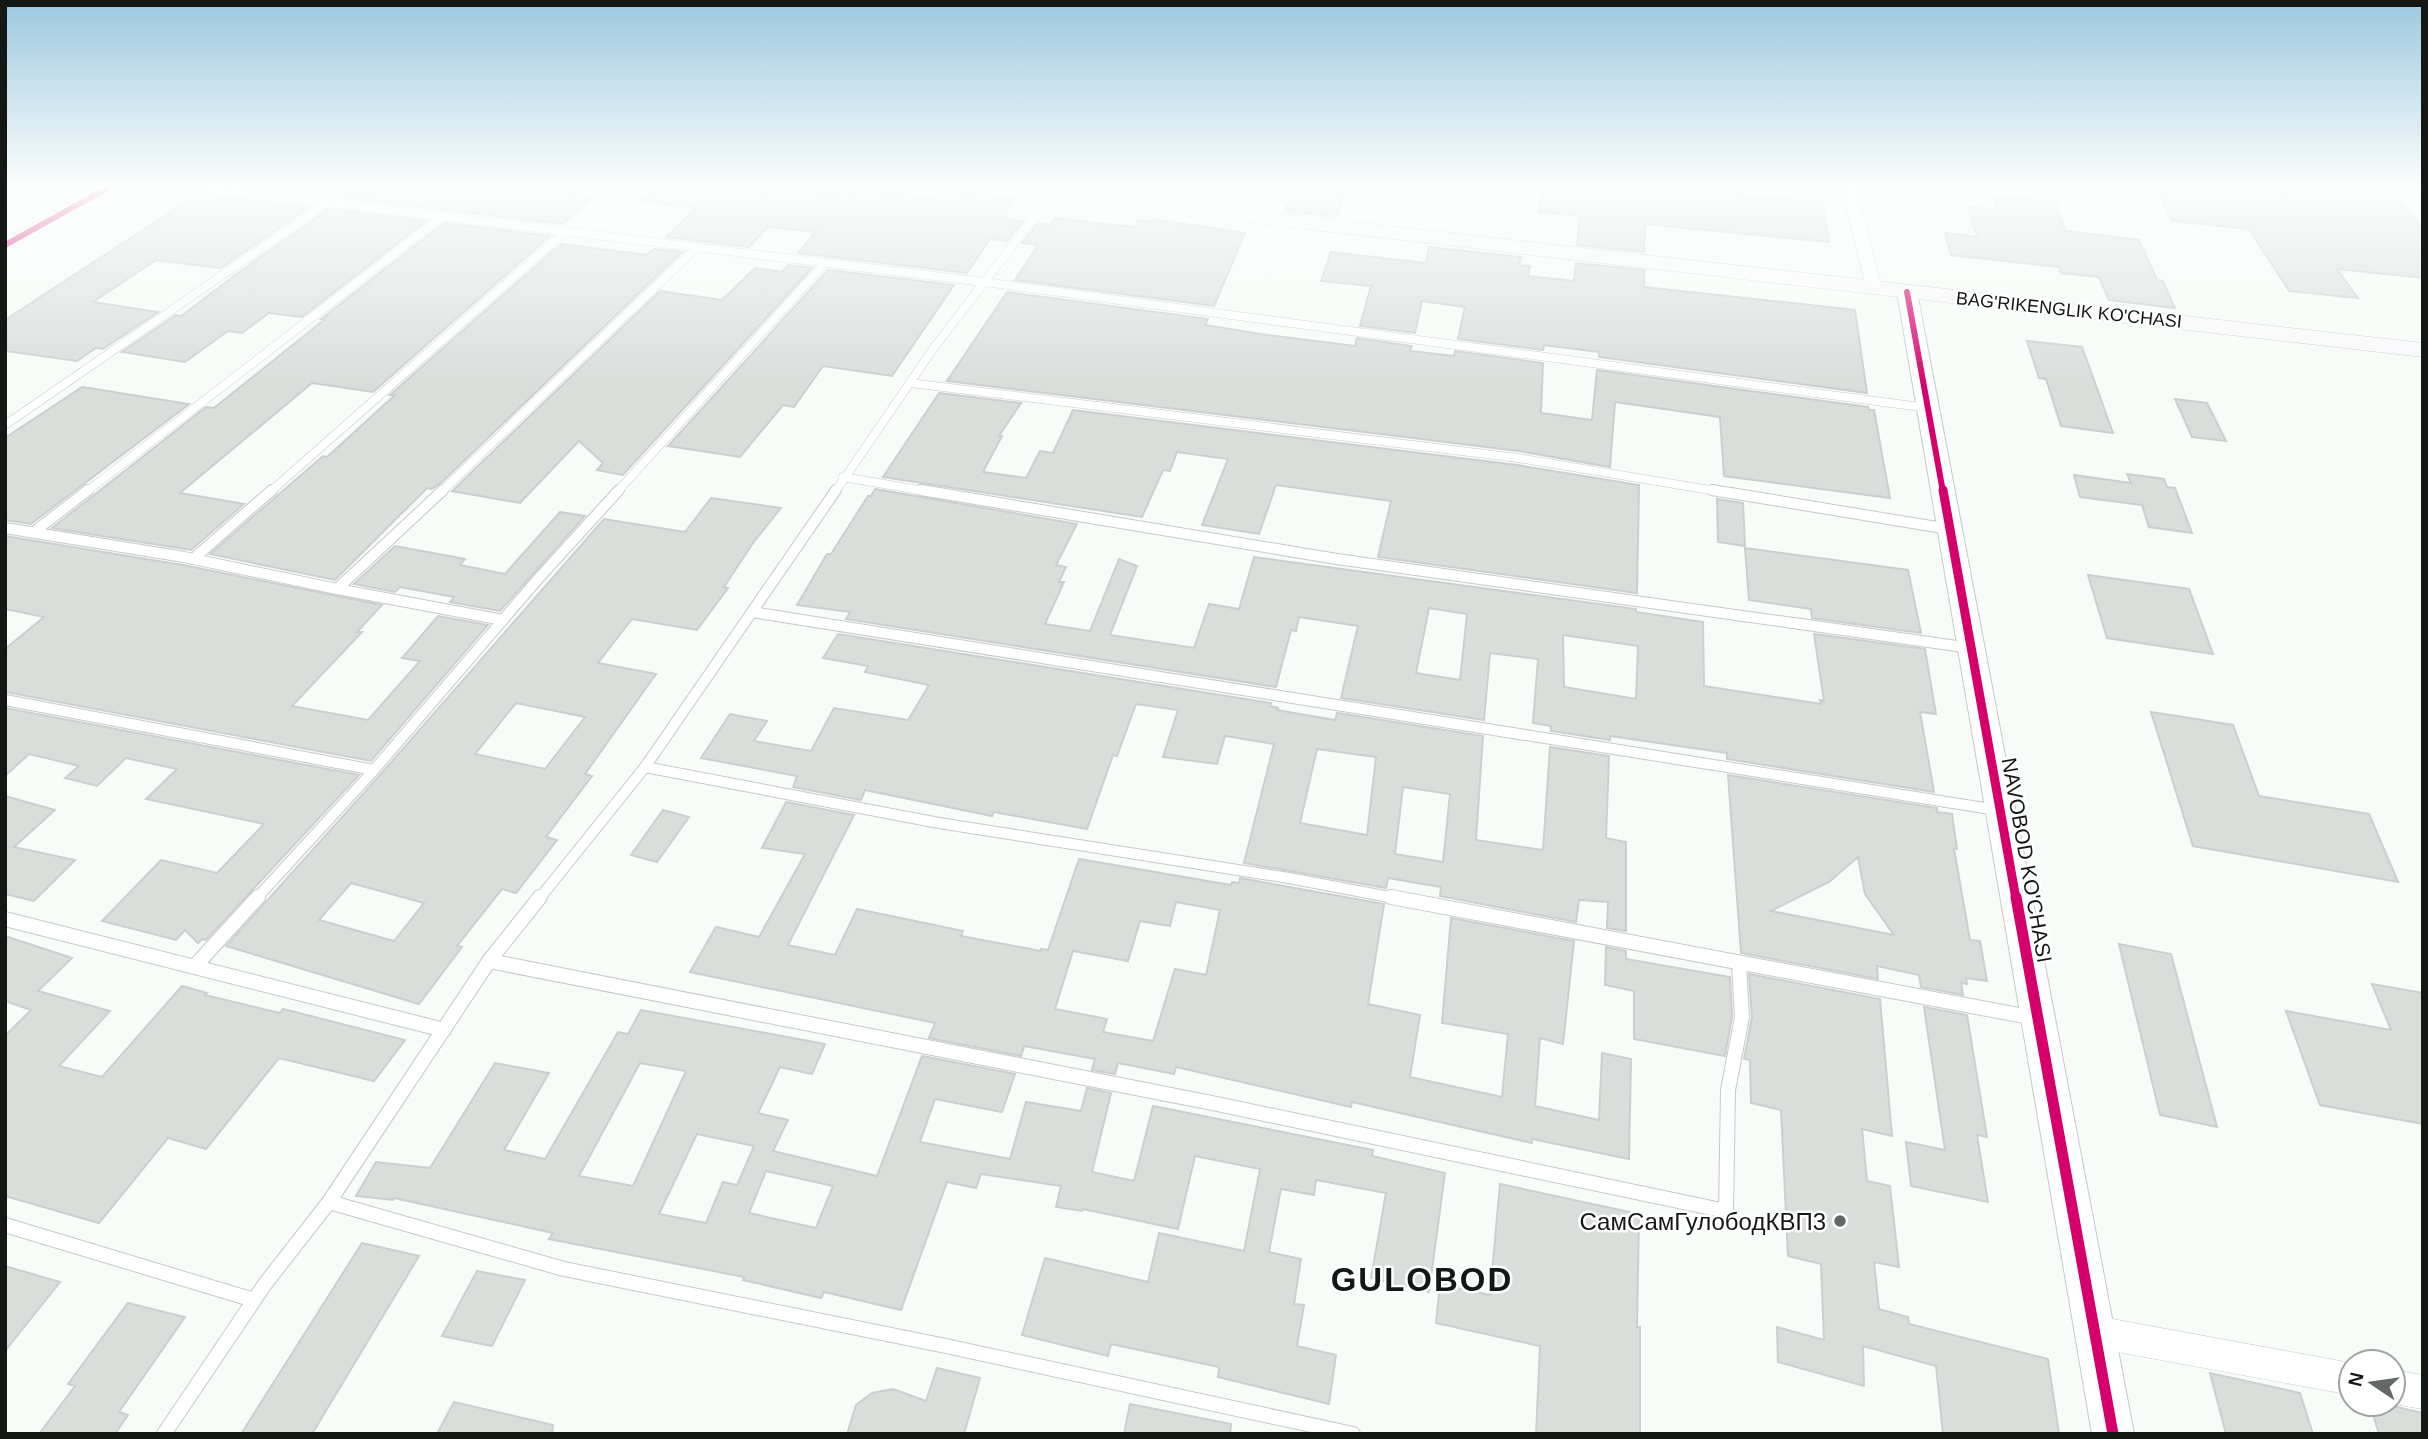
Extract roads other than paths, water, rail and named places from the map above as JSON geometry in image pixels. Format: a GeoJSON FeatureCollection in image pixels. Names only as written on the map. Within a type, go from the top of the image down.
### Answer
{"type":"FeatureCollection","features":[{"type":"Feature","properties":{"kind":"main road","name":"BAG'RIKENGLIK KO'CHASI"},"geometry":{"type":"LineString","coordinates":[[1561,251],[2423,350]]}},
{"type":"Feature","properties":{"kind":"street"},"geometry":{"type":"LineString","coordinates":[[1865,251],[1874,288]]}},
{"type":"Feature","properties":{"kind":"street","name":"NAVOBOD KO'CHASI"},"geometry":{"type":"LineString","coordinates":[[1906,292],[2113,1434]]}},
{"type":"Feature","properties":{"kind":"street"},"geometry":{"type":"LineString","coordinates":[[2095,1332],[2337,1376]]}},
{"type":"Feature","properties":{"kind":"lane"},"geometry":{"type":"LineString","coordinates":[[5,425],[256,251]]}},
{"type":"Feature","properties":{"kind":"lane"},"geometry":{"type":"LineString","coordinates":[[34,532],[398,251]]}},
{"type":"Feature","properties":{"kind":"lane"},"geometry":{"type":"LineString","coordinates":[[193,559],[543,251]]}},
{"type":"Feature","properties":{"kind":"lane"},"geometry":{"type":"LineString","coordinates":[[337,589],[550,391],[693,251]]}},
{"type":"Feature","properties":{"kind":"lane"},"geometry":{"type":"LineString","coordinates":[[732,251],[984,282],[1928,408]]}},
{"type":"Feature","properties":{"kind":"lane"},"geometry":{"type":"LineString","coordinates":[[164,1434],[254,1300],[330,1202],[489,961],[645,767],[843,477],[1003,251]]}},
{"type":"Feature","properties":{"kind":"lane"},"geometry":{"type":"LineString","coordinates":[[195,967],[373,770],[713,383],[825,262]]}},
{"type":"Feature","properties":{"kind":"lane"},"geometry":{"type":"LineString","coordinates":[[910,383],[1518,458],[1951,530]]}},
{"type":"Feature","properties":{"kind":"lane"},"geometry":{"type":"LineString","coordinates":[[843,477],[1337,559],[1971,648]]}},
{"type":"Feature","properties":{"kind":"lane"},"geometry":{"type":"LineString","coordinates":[[5,528],[193,559],[503,620]]}},
{"type":"Feature","properties":{"kind":"lane"},"geometry":{"type":"LineString","coordinates":[[752,612],[2001,811]]}},
{"type":"Feature","properties":{"kind":"lane"},"geometry":{"type":"LineString","coordinates":[[5,700],[248,744],[373,770]]}},
{"type":"Feature","properties":{"kind":"lane"},"geometry":{"type":"LineString","coordinates":[[645,767],[939,823],[1289,878],[2037,1018]]}},
{"type":"Feature","properties":{"kind":"lane"},"geometry":{"type":"LineString","coordinates":[[5,919],[444,1030]]}},
{"type":"Feature","properties":{"kind":"lane"},"geometry":{"type":"LineString","coordinates":[[489,961],[1158,1092],[1726,1211],[1728,1090],[1742,1017],[1739,963]]}},
{"type":"Feature","properties":{"kind":"lane"},"geometry":{"type":"LineString","coordinates":[[330,1202],[564,1269],[960,1349],[1353,1434]]}},
{"type":"Feature","properties":{"kind":"lane"},"geometry":{"type":"LineString","coordinates":[[5,1225],[254,1300]]}},
{"type":"Feature","properties":{"kind":"place","name":"СамСамГулободКВП3"},"geometry":{"type":"Point","coordinates":[1840,1221]}},
{"type":"Feature","properties":{"kind":"district","name":"GULOBOD"},"geometry":{"type":"Point","coordinates":[1422,1279]}}]}
